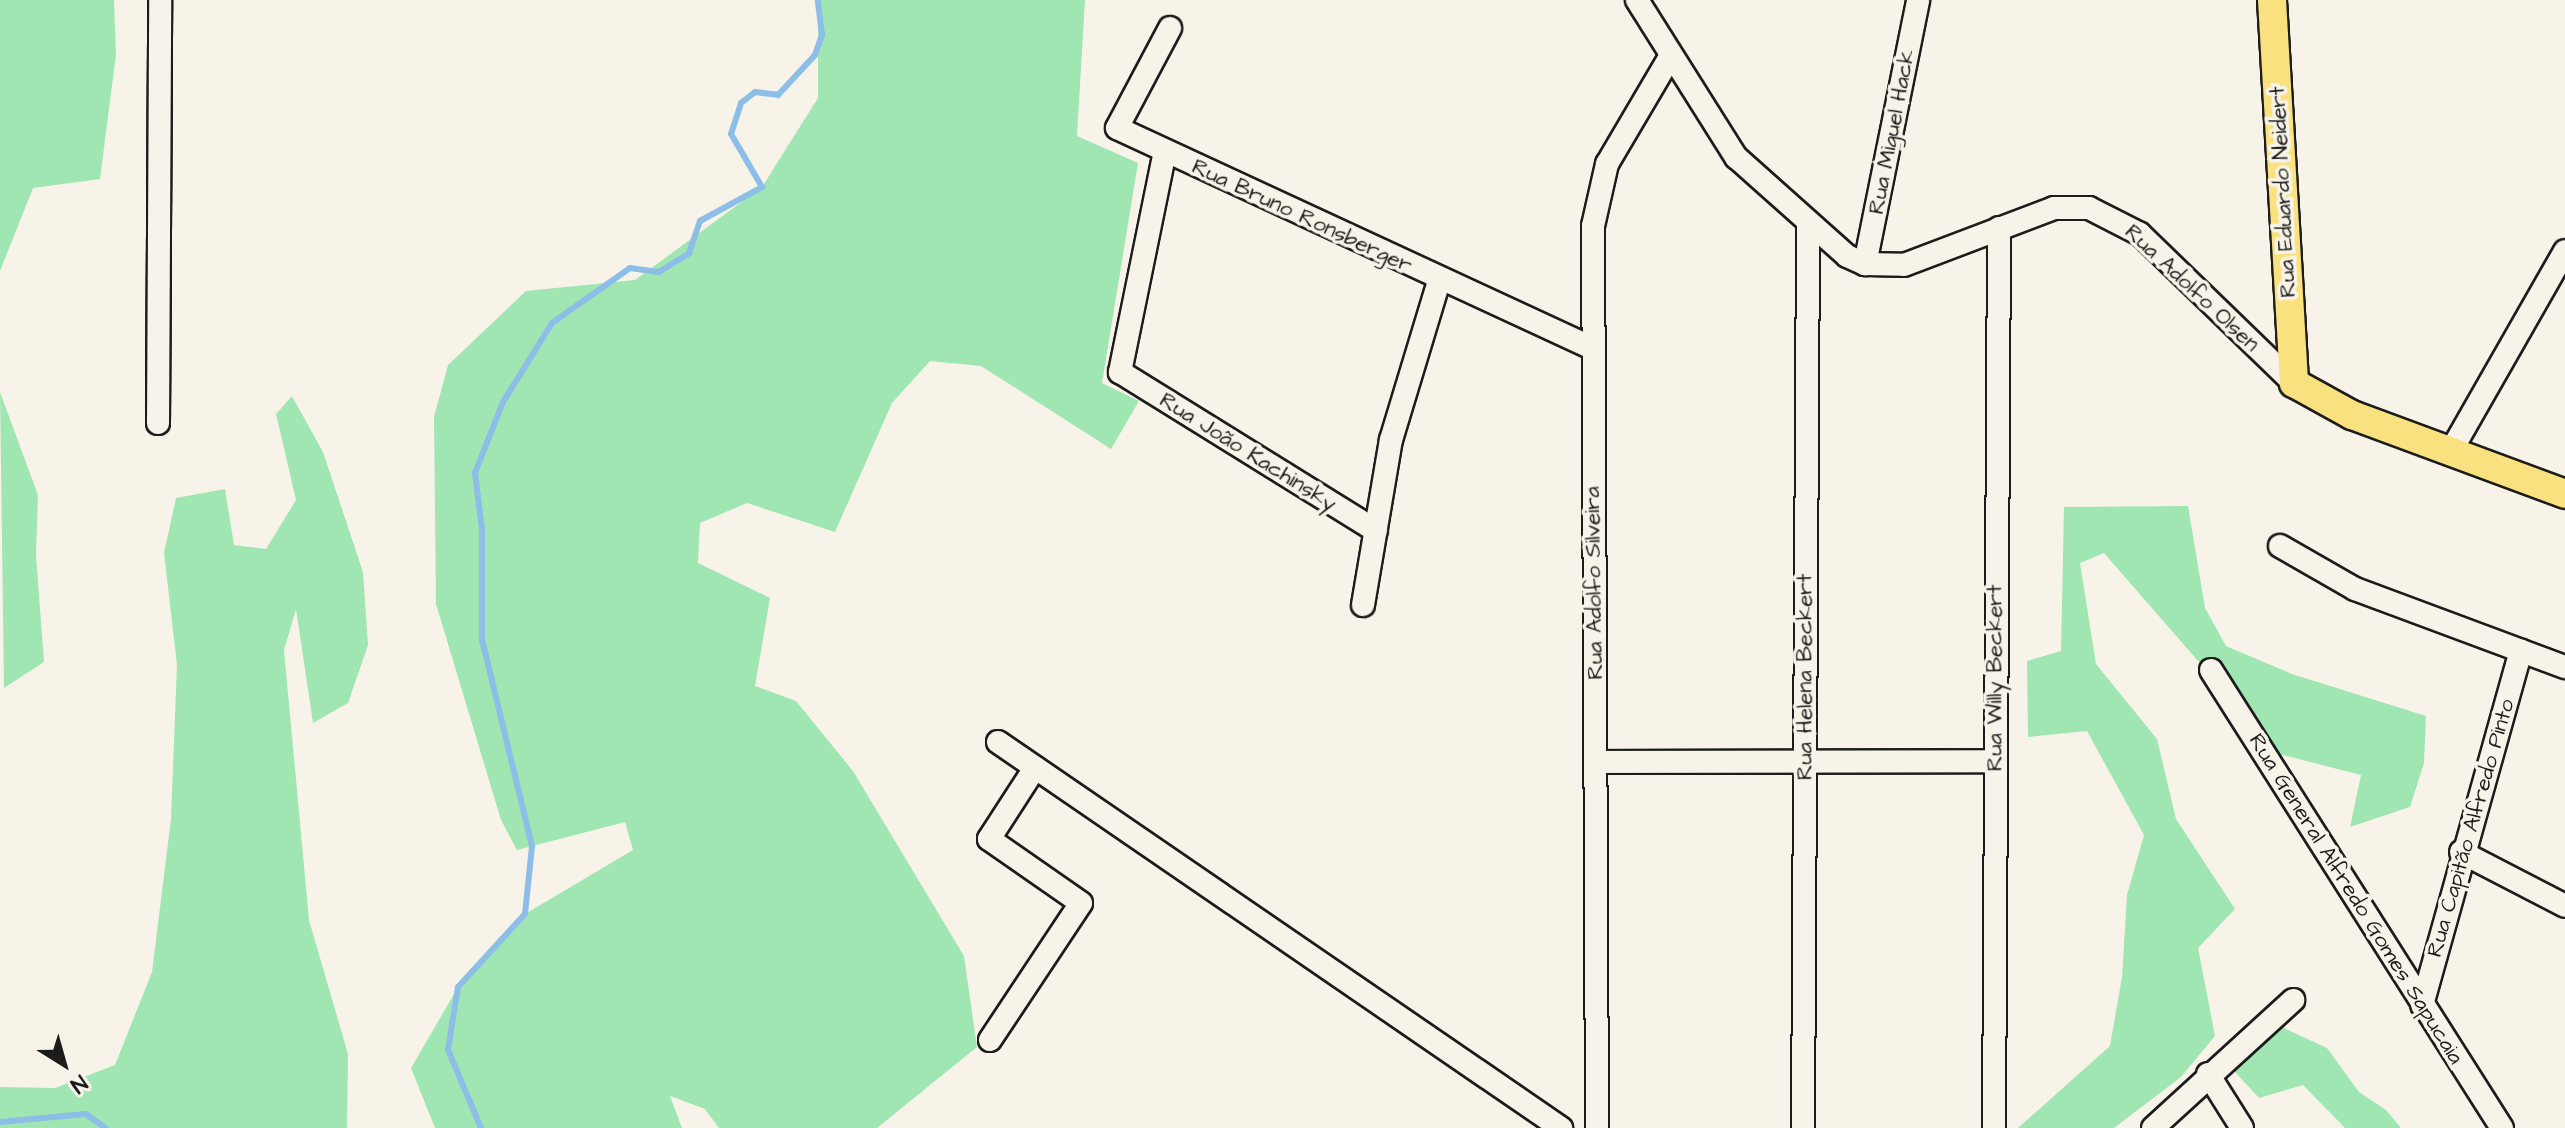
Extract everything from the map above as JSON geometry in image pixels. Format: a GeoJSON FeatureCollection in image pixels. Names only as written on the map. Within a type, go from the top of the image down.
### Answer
{"type":"FeatureCollection","features":[{"type":"Feature","properties":{"kind":"main road","name":"Rua Eduardo Neidert"},"geometry":{"type":"LineString","coordinates":[[2272,0],[2294,383]]}},
{"type":"Feature","properties":{"kind":"main road","name":"Rua Adolfo Olsen"},"geometry":{"type":"LineString","coordinates":[[2294,383],[2327,404],[2565,494]]}},
{"type":"Feature","properties":{"kind":"street"},"geometry":{"type":"LineString","coordinates":[[158,423],[160,0]]}},
{"type":"Feature","properties":{"kind":"street"},"geometry":{"type":"LineString","coordinates":[[1637,0],[1670,57],[1736,157],[1808,226],[1865,264]]}},
{"type":"Feature","properties":{"kind":"street","name":"Rua Miguel Hack"},"geometry":{"type":"LineString","coordinates":[[1865,264],[1918,0]]}},
{"type":"Feature","properties":{"kind":"street","name":"Rua Bruno Ronsberger"},"geometry":{"type":"LineString","coordinates":[[1170,28],[1117,128],[1439,281],[1592,348]]}},
{"type":"Feature","properties":{"kind":"street","name":"Rua Adolfo Silveira"},"geometry":{"type":"LineString","coordinates":[[1597,1128],[1591,260],[1599,191],[1625,129],[1670,57]]}},
{"type":"Feature","properties":{"kind":"street","name":"Rua João Kachinsky"},"geometry":{"type":"LineString","coordinates":[[1165,151],[1120,372],[1376,531]]}},
{"type":"Feature","properties":{"kind":"street","name":"Rua Adolfo Olsen"},"geometry":{"type":"LineString","coordinates":[[1865,264],[1904,265],[2054,208],[2072,206],[2106,213],[2140,234],[2294,383]]}},
{"type":"Feature","properties":{"kind":"street","name":"Rua Helena Beckert"},"geometry":{"type":"LineString","coordinates":[[1803,1128],[1808,226]]}},
{"type":"Feature","properties":{"kind":"street","name":"Rua Willy Beckert"},"geometry":{"type":"LineString","coordinates":[[1994,1128],[1999,228]]}},
{"type":"Feature","properties":{"kind":"street"},"geometry":{"type":"LineString","coordinates":[[2451,451],[2565,251]]}},
{"type":"Feature","properties":{"kind":"street"},"geometry":{"type":"LineString","coordinates":[[1363,605],[1391,440],[1439,281]]}},
{"type":"Feature","properties":{"kind":"street"},"geometry":{"type":"LineString","coordinates":[[2280,546],[2327,577],[2565,667]]}},
{"type":"Feature","properties":{"kind":"street","name":"Rua Capitão Alfredo Pinto"},"geometry":{"type":"LineString","coordinates":[[2422,1005],[2461,852],[2521,651]]}},
{"type":"Feature","properties":{"kind":"street","name":"Rua General Alfredo Gomes Sapucaia"},"geometry":{"type":"LineString","coordinates":[[2211,670],[2502,1128]]}},
{"type":"Feature","properties":{"kind":"street"},"geometry":{"type":"LineString","coordinates":[[998,742],[1561,1128]]}},
{"type":"Feature","properties":{"kind":"street"},"geometry":{"type":"LineString","coordinates":[[1596,762],[1995,761]]}},
{"type":"Feature","properties":{"kind":"street"},"geometry":{"type":"LineString","coordinates":[[990,1040],[1081,903],[989,839],[1035,768]]}},
{"type":"Feature","properties":{"kind":"street"},"geometry":{"type":"LineString","coordinates":[[2461,852],[2565,906]]}},
{"type":"Feature","properties":{"kind":"street"},"geometry":{"type":"LineString","coordinates":[[2153,1128],[2208,1074],[2293,1000]]}},
{"type":"Feature","properties":{"kind":"street"},"geometry":{"type":"LineString","coordinates":[[2208,1074],[2242,1128]]}},
{"type":"Feature","properties":{"kind":"green space"},"geometry":{"type":"Polygon","coordinates":[[[0,0],[114,0],[116,54],[100,179],[33,188],[0,271],[0,0]]]}},
{"type":"Feature","properties":{"kind":"green space"},"geometry":{"type":"Polygon","coordinates":[[[818,0],[1085,0],[1077,136],[1138,163],[1102,383],[1139,401],[1111,449],[981,366],[930,361],[892,403],[835,532],[747,503],[700,523],[698,563],[770,598],[755,686],[796,701],[853,771],[964,956],[977,1047],[877,1128],[719,1128],[705,1109],[670,1096],[682,1128],[435,1128],[411,1068],[458,987],[525,914],[633,850],[625,822],[517,850],[501,820],[436,604],[434,417],[448,365],[526,291],[635,280],[762,187],[818,98],[818,0]]]}},
{"type":"Feature","properties":{"kind":"green space"},"geometry":{"type":"Polygon","coordinates":[[[0,392],[38,495],[36,555],[44,662],[4,688],[0,392]]]}},
{"type":"Feature","properties":{"kind":"green space"},"geometry":{"type":"Polygon","coordinates":[[[292,396],[323,452],[363,572],[368,645],[348,703],[313,723],[296,609],[284,650],[309,920],[348,1054],[347,1128],[0,1128],[0,1087],[55,1088],[115,1065],[152,972],[171,819],[177,665],[164,553],[176,498],[225,489],[234,545],[266,549],[296,500],[276,414],[292,396]]]}},
{"type":"Feature","properties":{"kind":"green space"},"geometry":{"type":"Polygon","coordinates":[[[2188,506],[2205,608],[2226,646],[2292,674],[2426,716],[2424,763],[2410,807],[2350,827],[2361,775],[2279,754],[2104,553],[2080,563],[2096,664],[2157,739],[2176,819],[2235,909],[2198,948],[2215,1036],[2181,1077],[2114,1128],[2018,1128],[2110,1046],[2122,977],[2127,895],[2144,835],[2087,731],[2028,737],[2027,661],[2061,651],[2064,507],[2188,506]]]}},
{"type":"Feature","properties":{"kind":"green space"},"geometry":{"type":"Polygon","coordinates":[[[2269,1021],[2327,1048],[2359,1092],[2386,1110],[2401,1128],[2345,1128],[2303,1085],[2259,1098],[2224,1060],[2269,1021]]]}},
{"type":"Feature","properties":{"kind":"waterway"},"geometry":{"type":"LineString","coordinates":[[481,1128],[448,1050],[458,987],[525,914],[532,846],[482,640],[482,529],[475,473],[503,402],[552,323],[630,268],[659,272],[689,253],[700,221],[762,187],[731,134],[741,103],[755,92],[778,95],[815,55],[822,35],[818,0]]}},
{"type":"Feature","properties":{"kind":"waterway"},"geometry":{"type":"LineString","coordinates":[[0,1122],[86,1114],[105,1128]]}}]}
